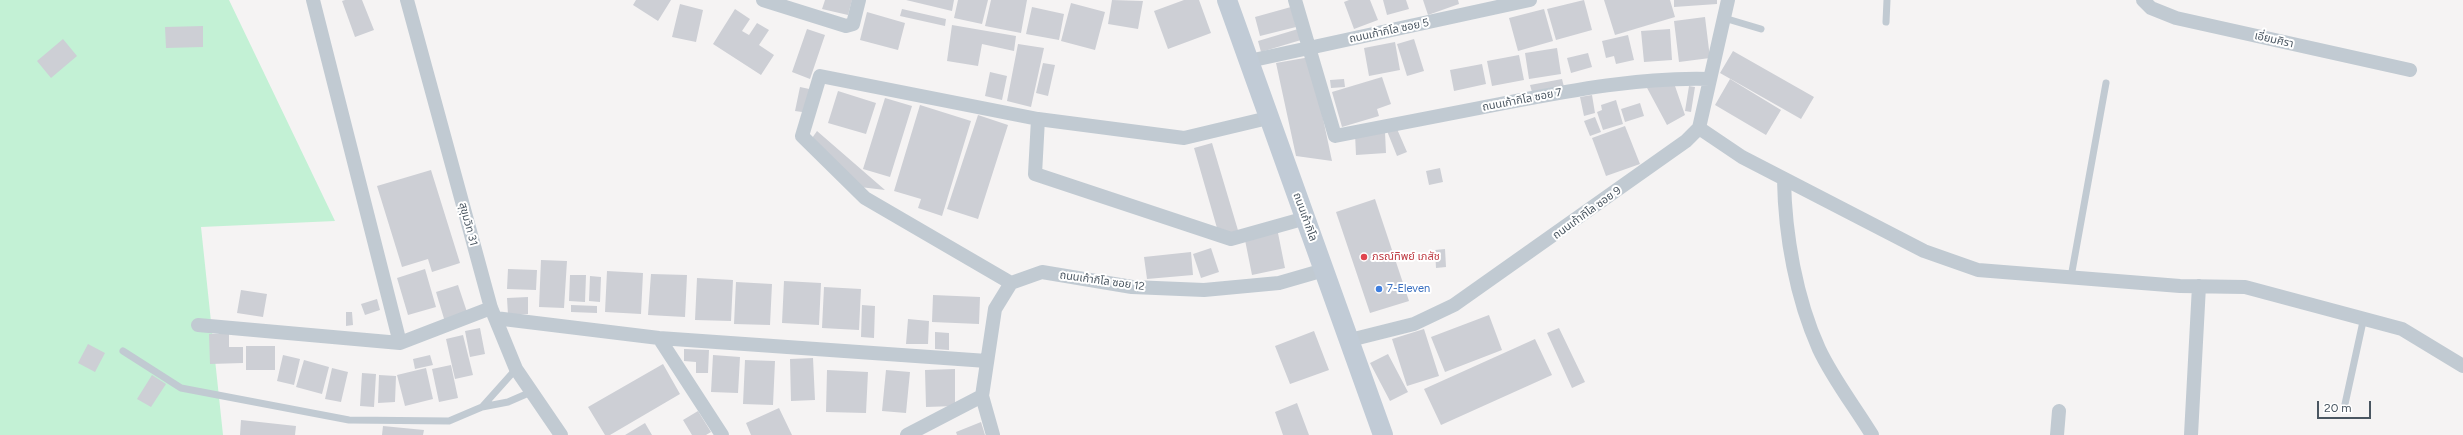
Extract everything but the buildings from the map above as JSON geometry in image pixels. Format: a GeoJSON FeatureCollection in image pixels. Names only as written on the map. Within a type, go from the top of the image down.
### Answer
{"type":"FeatureCollection","features":[{"type":"Feature","properties":{"kind":"main road","name":"ถนนเก้ากิโล"},"geometry":{"type":"LineString","coordinates":[[1227,0],[1268,118],[1306,218],[1383,435]]}},
{"type":"Feature","properties":{"kind":"street"},"geometry":{"type":"LineString","coordinates":[[313,0],[400,343]]}},
{"type":"Feature","properties":{"kind":"street","name":"สุขุมวิท 31"},"geometry":{"type":"LineString","coordinates":[[407,0],[493,313],[516,369],[561,435]]}},
{"type":"Feature","properties":{"kind":"street"},"geometry":{"type":"LineString","coordinates":[[763,0],[848,26],[853,24],[859,0]]}},
{"type":"Feature","properties":{"kind":"street"},"geometry":{"type":"LineString","coordinates":[[1295,0],[1310,48]]}},
{"type":"Feature","properties":{"kind":"street","name":"ถนนเก้ากิโล ซอย 5"},"geometry":{"type":"LineString","coordinates":[[1249,62],[1530,0]]}},
{"type":"Feature","properties":{"kind":"street"},"geometry":{"type":"LineString","coordinates":[[1728,0],[1699,128],[1742,157],[1784,180],[1807,189],[1924,251],[1978,270],[2199,286],[2245,287],[2364,317],[2402,329],[2460,365]]}},
{"type":"Feature","properties":{"kind":"street","name":"เอี่ยมศิรา"},"geometry":{"type":"LineString","coordinates":[[2149,3],[2176,18],[2410,70]]}},
{"type":"Feature","properties":{"kind":"street","name":"ถนนเก้ากิโล ซอย 7"},"geometry":{"type":"LineString","coordinates":[[1310,48],[1335,136],[1551,94],[1618,84],[1675,78],[1710,79]]}},
{"type":"Feature","properties":{"kind":"street"},"geometry":{"type":"LineString","coordinates":[[993,435],[982,396],[995,309],[1011,284],[865,198],[802,136],[820,76],[1038,119],[1184,138],[1268,118]]}},
{"type":"Feature","properties":{"kind":"street"},"geometry":{"type":"LineString","coordinates":[[1038,119],[1035,174],[1232,239],[1306,218]]}},
{"type":"Feature","properties":{"kind":"street","name":"ถนนเก้ากิโล ซอย 9"},"geometry":{"type":"LineString","coordinates":[[1350,340],[1414,324],[1454,305],[1553,237],[1686,141],[1699,128]]}},
{"type":"Feature","properties":{"kind":"street"},"geometry":{"type":"LineString","coordinates":[[1784,180],[1785,214],[1800,294],[1819,349],[1872,435]]}},
{"type":"Feature","properties":{"kind":"street","name":"ถนนเก้ากิโล ซอย 12"},"geometry":{"type":"LineString","coordinates":[[1011,284],[1042,272],[1132,287],[1204,290],[1279,283],[1324,270]]}},
{"type":"Feature","properties":{"kind":"street"},"geometry":{"type":"LineString","coordinates":[[2191,435],[2199,286]]}},
{"type":"Feature","properties":{"kind":"street"},"geometry":{"type":"LineString","coordinates":[[198,325],[400,343],[493,313],[659,338],[987,362]]}},
{"type":"Feature","properties":{"kind":"street"},"geometry":{"type":"LineString","coordinates":[[659,338],[722,435]]}},
{"type":"Feature","properties":{"kind":"street"},"geometry":{"type":"LineString","coordinates":[[907,435],[982,396]]}},
{"type":"Feature","properties":{"kind":"street"},"geometry":{"type":"LineString","coordinates":[[2057,435],[2059,411]]}},
{"type":"Feature","properties":{"kind":"lane"},"geometry":{"type":"LineString","coordinates":[[1886,22],[1888,0]]}},
{"type":"Feature","properties":{"kind":"lane"},"geometry":{"type":"LineString","coordinates":[[1724,18],[1761,29]]}},
{"type":"Feature","properties":{"kind":"lane"},"geometry":{"type":"LineString","coordinates":[[2071,277],[2106,83]]}},
{"type":"Feature","properties":{"kind":"lane"},"geometry":{"type":"LineString","coordinates":[[2345,404],[2364,317]]}},
{"type":"Feature","properties":{"kind":"lane"},"geometry":{"type":"LineString","coordinates":[[123,351],[181,388],[349,420],[449,421],[482,408],[508,402],[531,392]]}},
{"type":"Feature","properties":{"kind":"lane"},"geometry":{"type":"LineString","coordinates":[[482,408],[516,369]]}},
{"type":"Feature","properties":{"kind":"green space"},"geometry":{"type":"Polygon","coordinates":[[[0,0],[229,0],[335,221],[201,227],[223,435],[0,435],[0,0]]]}},
{"type":"Feature","properties":{"kind":"place","name":"ภรณ์ทิพย์ เภสัช"},"geometry":{"type":"Point","coordinates":[1364,257]}},
{"type":"Feature","properties":{"kind":"place","name":"7-Eleven"},"geometry":{"type":"Point","coordinates":[1379,289]}}]}
